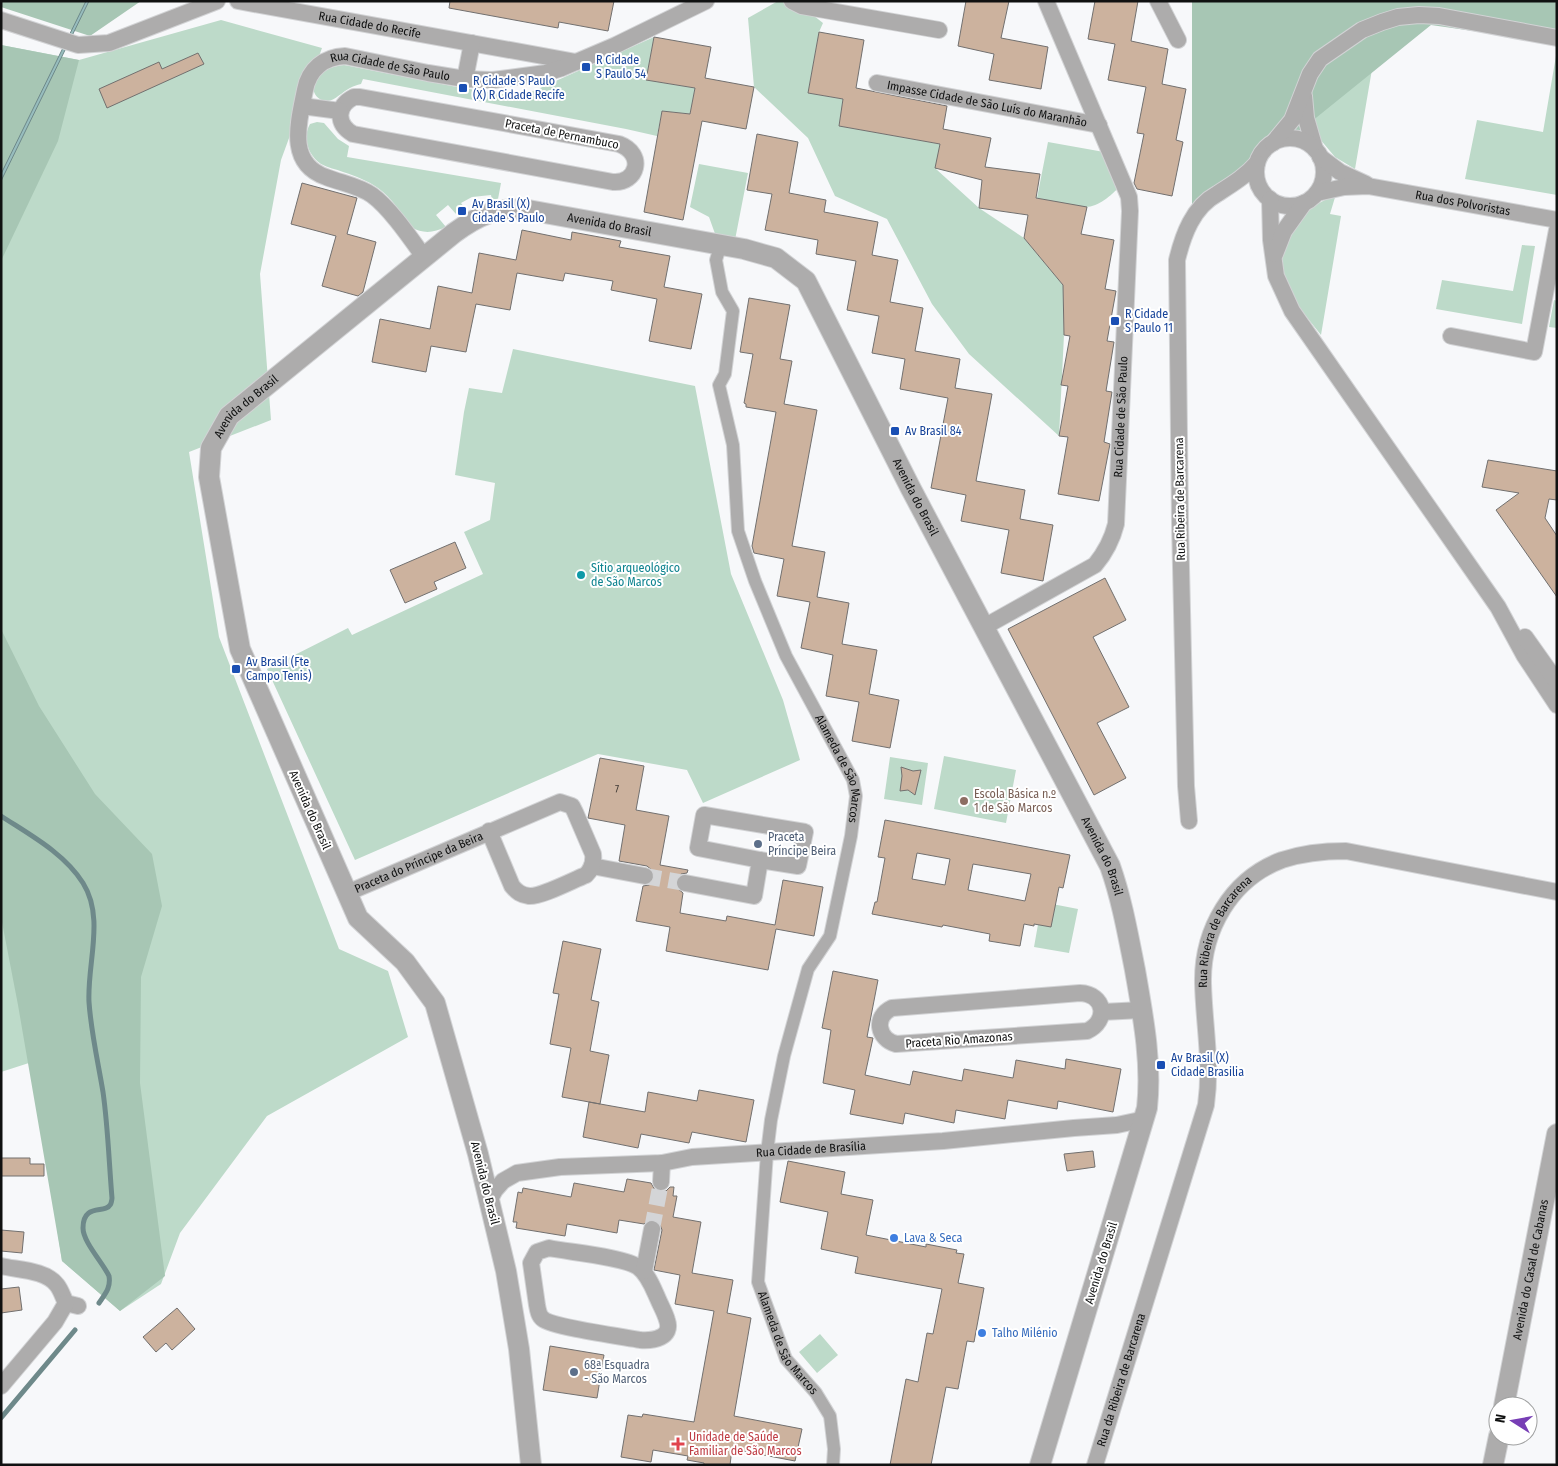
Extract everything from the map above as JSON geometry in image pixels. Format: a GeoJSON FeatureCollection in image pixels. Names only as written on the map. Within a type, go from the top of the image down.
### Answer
{"type":"FeatureCollection","features":[{"type":"Feature","properties":{"kind":"street"},"geometry":{"type":"LineString","coordinates":[[1,20],[78,45],[109,43],[217,1]]}},
{"type":"Feature","properties":{"kind":"street","name":"Rua Cidade do Recife"},"geometry":{"type":"LineString","coordinates":[[238,1],[576,62]]}},
{"type":"Feature","properties":{"kind":"street","name":"Rua Cidade de São Paulo"},"geometry":{"type":"LineString","coordinates":[[424,257],[383,205],[372,195],[359,188],[323,176],[308,166],[301,155],[297,138],[305,87],[309,76],[320,64],[333,57],[345,56],[466,79],[493,80],[546,73],[623,42],[706,1]]}},
{"type":"Feature","properties":{"kind":"street"},"geometry":{"type":"LineString","coordinates":[[792,1],[802,6],[939,30]]}},
{"type":"Feature","properties":{"kind":"street","name":"Rua Cidade de São Paulo"},"geometry":{"type":"LineString","coordinates":[[984,628],[1094,565],[1102,557],[1116,524],[1130,211],[1126,191],[1046,1]]}},
{"type":"Feature","properties":{"kind":"street"},"geometry":{"type":"LineString","coordinates":[[1158,1],[1178,40]]}},
{"type":"Feature","properties":{"kind":"street"},"geometry":{"type":"LineString","coordinates":[[1557,38],[1439,16],[1418,15],[1398,17],[1362,30],[1320,60],[1310,74],[1292,120],[1260,155],[1257,163],[1257,180],[1267,197],[1276,276],[1292,311],[1498,608],[1524,655],[1557,706]]}},
{"type":"Feature","properties":{"kind":"street"},"geometry":{"type":"LineString","coordinates":[[466,79],[472,43]]}},
{"type":"Feature","properties":{"kind":"street","name":"Impasse Cidade de São Luís do Maranhão"},"geometry":{"type":"LineString","coordinates":[[877,83],[1099,125]]}},
{"type":"Feature","properties":{"kind":"street"},"geometry":{"type":"LineString","coordinates":[[1273,259],[1284,231],[1304,203],[1317,193],[1324,175],[1323,166],[1308,131],[1304,107],[1305,86]]}},
{"type":"Feature","properties":{"kind":"street","name":"Praceta de Pernambuco"},"geometry":{"type":"LineString","coordinates":[[360,97],[609,143],[626,147],[633,152],[636,159],[635,167],[632,174],[625,181],[619,183],[362,136],[347,130],[340,119],[340,111],[343,104],[360,97]]}},
{"type":"Feature","properties":{"kind":"street"},"geometry":{"type":"LineString","coordinates":[[302,106],[340,111]]}},
{"type":"Feature","properties":{"kind":"street"},"geometry":{"type":"LineString","coordinates":[[1272,143],[1283,139],[1294,139],[1305,142],[1318,153]]}},
{"type":"Feature","properties":{"kind":"street","name":"Rua dos Polvoristas"},"geometry":{"type":"LineString","coordinates":[[1318,153],[1340,172],[1368,186]]}},
{"type":"Feature","properties":{"kind":"street","name":"Rua Ribeira de Barcarena"},"geometry":{"type":"LineString","coordinates":[[1189,821],[1186,786],[1180,523],[1177,260],[1192,218],[1203,204],[1248,174],[1257,163]]}},
{"type":"Feature","properties":{"kind":"street","name":"Rua dos Polvoristas"},"geometry":{"type":"LineString","coordinates":[[1317,193],[1344,187],[1368,186],[1557,220]]}},
{"type":"Feature","properties":{"kind":"street"},"geometry":{"type":"LineString","coordinates":[[1219,192],[1226,190],[1250,190],[1286,206],[1304,203]]}},
{"type":"Feature","properties":{"kind":"street","name":"Avenida do Brasil"},"geometry":{"type":"LineString","coordinates":[[530,1465],[519,1349],[506,1271],[478,1154],[435,1003],[405,962],[358,918],[240,649],[209,477],[211,448],[229,416],[424,257],[474,219],[500,209],[512,208],[744,249],[776,258],[806,281],[905,478],[1110,866],[1119,890],[1142,1010],[1149,1096],[1145,1120],[1040,1465]]}},
{"type":"Feature","properties":{"kind":"street"},"geometry":{"type":"LineString","coordinates":[[1451,336],[1534,352],[1557,230]]}},
{"type":"Feature","properties":{"kind":"street","name":"Alameda de São Marcos"},"geometry":{"type":"LineString","coordinates":[[721,244],[716,260],[722,292],[733,311],[725,374],[719,385],[733,445],[738,531],[755,581],[786,656],[853,780],[856,796],[852,836],[830,936],[808,969],[784,1056],[767,1153],[758,1282],[786,1360],[816,1393],[830,1416],[834,1465]]}},
{"type":"Feature","properties":{"kind":"street"},"geometry":{"type":"LineString","coordinates":[[1498,608],[1526,639],[1557,682]]}},
{"type":"Feature","properties":{"kind":"street","name":"Praceta do Príncipe da Beira"},"geometry":{"type":"LineString","coordinates":[[347,893],[489,832],[560,802],[572,806],[594,854],[594,860],[586,875],[536,895],[522,895],[512,886],[489,832]]}},
{"type":"Feature","properties":{"kind":"street"},"geometry":{"type":"LineString","coordinates":[[704,815],[805,832],[798,866],[760,860],[698,848],[704,815]]}},
{"type":"Feature","properties":{"kind":"street","name":"Rua Ribeira de Barcarena"},"geometry":{"type":"LineString","coordinates":[[1147,1295],[1206,1105],[1210,1067],[1203,983],[1205,953],[1214,926],[1227,902],[1239,888],[1252,877],[1282,860],[1313,852],[1346,851],[1557,892]]}},
{"type":"Feature","properties":{"kind":"street"},"geometry":{"type":"LineString","coordinates":[[685,883],[754,896],[760,860]]}},
{"type":"Feature","properties":{"kind":"street"},"geometry":{"type":"LineString","coordinates":[[592,866],[644,876]]}},
{"type":"Feature","properties":{"kind":"street","name":"Praceta Rio Amazonas"},"geometry":{"type":"LineString","coordinates":[[1080,992],[1086,993],[1097,1000],[1102,1012],[1098,1024],[1087,1031],[896,1044],[885,1038],[879,1027],[882,1015],[886,1010],[892,1008],[1080,992]]}},
{"type":"Feature","properties":{"kind":"street"},"geometry":{"type":"LineString","coordinates":[[1102,1012],[1142,1010]]}},
{"type":"Feature","properties":{"kind":"street","name":"Rua Cidade de Brasília"},"geometry":{"type":"LineString","coordinates":[[489,1201],[503,1181],[517,1173],[560,1167],[662,1163],[692,1157],[943,1141],[1130,1124],[1145,1120]]}},
{"type":"Feature","properties":{"kind":"street","name":"Avenida do Casal de Cabanas"},"geometry":{"type":"LineString","coordinates":[[1506,1396],[1557,1134]]}},
{"type":"Feature","properties":{"kind":"street"},"geometry":{"type":"LineString","coordinates":[[661,1182],[662,1163]]}},
{"type":"Feature","properties":{"kind":"street"},"geometry":{"type":"LineString","coordinates":[[644,1272],[632,1263],[624,1261],[549,1248],[543,1249],[533,1257],[532,1263],[538,1312],[542,1319],[548,1322],[640,1340],[651,1341],[660,1339],[666,1332],[668,1322],[644,1272],[652,1230]]}},
{"type":"Feature","properties":{"kind":"street"},"geometry":{"type":"LineString","coordinates":[[1,1266],[44,1275],[58,1286],[72,1304],[54,1322],[1,1386]]}},
{"type":"Feature","properties":{"kind":"street","name":"Rua da Ribeira de Barcarena"},"geometry":{"type":"LineString","coordinates":[[1095,1465],[1147,1295]]}},
{"type":"Feature","properties":{"kind":"street"},"geometry":{"type":"LineString","coordinates":[[1493,1465],[1497,1446]]}},
{"type":"Feature","properties":{"kind":"green space"},"geometry":{"type":"Polygon","coordinates":[[[1,1],[141,1],[90,36],[1,7],[1,1]]]}},
{"type":"Feature","properties":{"kind":"green space"},"geometry":{"type":"Polygon","coordinates":[[[778,1],[795,1],[823,23],[819,32],[808,93],[843,99],[839,126],[940,144],[936,169],[979,208],[1024,238],[1063,285],[1064,335],[1059,436],[969,354],[932,304],[887,219],[835,196],[808,138],[754,87],[748,18],[778,1]]]}},
{"type":"Feature","properties":{"kind":"green space"},"geometry":{"type":"Polygon","coordinates":[[[1192,1],[1557,1],[1557,43],[1431,25],[1192,218],[1192,1]]]}},
{"type":"Feature","properties":{"kind":"green space"},"geometry":{"type":"Polygon","coordinates":[[[221,20],[322,48],[281,160],[260,274],[271,420],[189,452],[219,637],[339,949],[388,971],[408,1037],[267,1116],[180,1233],[161,1284],[120,1311],[62,1261],[32,1062],[1,1072],[1,45],[79,60],[221,20]]]}},
{"type":"Feature","properties":{"kind":"green space"},"geometry":{"type":"Polygon","coordinates":[[[654,37],[646,80],[695,88],[690,114],[662,111],[657,136],[363,79],[361,84],[347,89],[329,101],[322,100],[316,96],[313,89],[314,81],[319,74],[329,68],[344,65],[520,97],[654,37]]]}},
{"type":"Feature","properties":{"kind":"green space"},"geometry":{"type":"Polygon","coordinates":[[[1377,40],[1355,169],[1335,157],[1319,138],[1312,107],[1377,40]]]}},
{"type":"Feature","properties":{"kind":"green space"},"geometry":{"type":"Polygon","coordinates":[[[1,45],[79,60],[58,141],[1,261],[1,45]]]}},
{"type":"Feature","properties":{"kind":"green space"},"geometry":{"type":"Polygon","coordinates":[[[1557,50],[1557,195],[1465,179],[1477,120],[1543,132],[1557,50]]]}},
{"type":"Feature","properties":{"kind":"green space"},"geometry":{"type":"Polygon","coordinates":[[[324,123],[338,139],[349,146],[347,157],[501,183],[498,199],[492,200],[491,195],[472,197],[461,203],[464,207],[456,214],[448,205],[436,215],[446,227],[428,232],[415,229],[411,227],[392,201],[378,188],[357,177],[321,164],[316,160],[308,146],[307,135],[310,124],[324,123]]]}},
{"type":"Feature","properties":{"kind":"green space"},"geometry":{"type":"Polygon","coordinates":[[[1048,142],[1104,152],[1119,187],[1113,194],[1091,206],[1082,207],[1037,198],[1048,142]]]}},
{"type":"Feature","properties":{"kind":"green space"},"geometry":{"type":"Polygon","coordinates":[[[699,164],[748,173],[734,245],[718,242],[709,217],[690,207],[699,164]]]}},
{"type":"Feature","properties":{"kind":"green space"},"geometry":{"type":"Polygon","coordinates":[[[1336,194],[1330,214],[1341,216],[1321,335],[1290,296],[1279,262],[1287,238],[1310,208],[1336,194]]]}},
{"type":"Feature","properties":{"kind":"green space"},"geometry":{"type":"Polygon","coordinates":[[[1522,245],[1535,246],[1522,324],[1436,309],[1442,280],[1513,291],[1522,245]]]}},
{"type":"Feature","properties":{"kind":"green space"},"geometry":{"type":"Polygon","coordinates":[[[1554,300],[1557,301],[1557,328],[1549,327],[1554,300]]]}},
{"type":"Feature","properties":{"kind":"green space"},"geometry":{"type":"Polygon","coordinates":[[[513,349],[695,386],[731,574],[783,700],[800,760],[703,803],[687,770],[598,754],[355,860],[267,669],[348,628],[352,635],[483,574],[464,532],[490,520],[495,483],[455,475],[469,388],[502,393],[513,349]]]}},
{"type":"Feature","properties":{"kind":"green space"},"geometry":{"type":"Polygon","coordinates":[[[1,629],[39,706],[95,794],[152,854],[162,906],[141,977],[140,1083],[165,1276],[120,1311],[62,1261],[1,917],[1,629]]]}},
{"type":"Feature","properties":{"kind":"green space"},"geometry":{"type":"Polygon","coordinates":[[[944,756],[1016,770],[1006,823],[934,809],[944,756]]]}},
{"type":"Feature","properties":{"kind":"green space"},"geometry":{"type":"Polygon","coordinates":[[[890,757],[928,763],[922,805],[884,799],[890,757]]]}},
{"type":"Feature","properties":{"kind":"green space"},"geometry":{"type":"Polygon","coordinates":[[[1042,902],[1078,909],[1069,953],[1034,947],[1042,902]]]}},
{"type":"Feature","properties":{"kind":"green space"},"geometry":{"type":"Polygon","coordinates":[[[820,1334],[838,1355],[817,1373],[799,1352],[820,1334]]]}},
{"type":"Feature","properties":{"kind":"water"},"geometry":{"type":"Polygon","coordinates":[[[86,1],[89,1],[1,181],[1,174],[86,1]]]}},
{"type":"Feature","properties":{"kind":"building"},"geometry":{"type":"Polygon","coordinates":[[[450,1],[614,1],[608,31],[559,22],[558,28],[449,8],[450,1]]]}},
{"type":"Feature","properties":{"kind":"building"},"geometry":{"type":"Polygon","coordinates":[[[966,1],[1009,1],[1001,38],[1048,47],[1041,89],[989,80],[994,54],[958,46],[966,1]]]}},
{"type":"Feature","properties":{"kind":"building"},"geometry":{"type":"Polygon","coordinates":[[[1095,1],[1138,1],[1131,41],[1168,49],[1162,84],[1186,89],[1176,140],[1183,142],[1172,196],[1137,189],[1134,183],[1144,134],[1137,133],[1146,87],[1108,80],[1115,44],[1088,39],[1095,1]]]}},
{"type":"Feature","properties":{"kind":"building"},"geometry":{"type":"Polygon","coordinates":[[[819,32],[864,40],[856,88],[947,106],[943,129],[991,138],[985,167],[1040,174],[1036,198],[1087,207],[1081,234],[1114,240],[1105,289],[1116,291],[1107,341],[1114,342],[1106,391],[1112,392],[1104,442],[1110,444],[1099,501],[1058,494],[1068,437],[1059,436],[1068,386],[1061,385],[1070,336],[1064,335],[1063,285],[1024,238],[1028,215],[979,208],[982,180],[935,168],[940,144],[839,126],[843,99],[808,93],[819,32]]]}},
{"type":"Feature","properties":{"kind":"building"},"geometry":{"type":"Polygon","coordinates":[[[654,37],[711,47],[705,78],[754,87],[746,129],[702,121],[683,220],[644,212],[662,111],[690,114],[695,88],[646,80],[654,37]]]}},
{"type":"Feature","properties":{"kind":"building"},"geometry":{"type":"Polygon","coordinates":[[[198,53],[204,64],[107,108],[99,89],[159,62],[162,69],[198,53]]]}},
{"type":"Feature","properties":{"kind":"building"},"geometry":{"type":"Polygon","coordinates":[[[757,134],[798,142],[789,193],[826,200],[824,212],[878,222],[872,255],[898,260],[890,302],[923,308],[915,351],[960,359],[955,388],[992,394],[976,481],[1025,490],[1020,519],[1053,525],[1043,581],[1001,573],[1009,530],[961,521],[966,495],[931,488],[948,398],[900,389],[905,359],[872,353],[879,316],[847,310],[856,261],[816,254],[818,240],[765,230],[772,194],[747,190],[757,134]]]}},
{"type":"Feature","properties":{"kind":"building"},"geometry":{"type":"Polygon","coordinates":[[[302,183],[357,198],[347,234],[376,242],[363,292],[358,296],[322,286],[336,236],[291,224],[302,183]]]}},
{"type":"Feature","properties":{"kind":"building"},"geometry":{"type":"Polygon","coordinates":[[[522,230],[571,240],[572,232],[621,241],[619,247],[670,256],[664,287],[702,294],[691,349],[649,341],[657,299],[611,290],[613,281],[565,273],[563,281],[517,273],[510,310],[476,304],[466,352],[431,346],[426,372],[372,362],[380,319],[430,329],[438,286],[472,293],[479,253],[516,260],[522,230]]]}},
{"type":"Feature","properties":{"kind":"building"},"geometry":{"type":"Polygon","coordinates":[[[749,298],[790,305],[780,359],[792,361],[784,404],[817,410],[792,546],[825,552],[817,597],[849,603],[842,644],[877,650],[869,694],[899,700],[890,748],[852,741],[859,702],[826,696],[833,655],[801,648],[810,602],[777,596],[784,559],[754,553],[752,546],[776,412],[746,407],[744,403],[753,354],[740,352],[749,298]]]}},
{"type":"Feature","properties":{"kind":"building"},"geometry":{"type":"Polygon","coordinates":[[[1488,460],[1557,471],[1557,500],[1549,499],[1545,518],[1557,536],[1557,597],[1496,510],[1519,493],[1482,487],[1488,460]]]}},
{"type":"Feature","properties":{"kind":"building"},"geometry":{"type":"Polygon","coordinates":[[[455,542],[466,568],[434,582],[437,589],[405,603],[390,570],[455,542]]]}},
{"type":"Feature","properties":{"kind":"building"},"geometry":{"type":"Polygon","coordinates":[[[1105,578],[1126,620],[1093,637],[1129,707],[1097,723],[1126,778],[1094,795],[1008,629],[1105,578]]]}},
{"type":"Feature","properties":{"kind":"building"},"geometry":{"type":"Polygon","coordinates":[[[600,758],[644,766],[636,810],[669,816],[660,865],[688,870],[687,873],[681,874],[675,881],[676,887],[683,893],[680,913],[726,921],[727,916],[775,925],[783,880],[823,887],[814,936],[776,929],[768,970],[666,951],[670,927],[636,921],[643,886],[653,882],[654,872],[647,866],[619,861],[625,825],[588,818],[600,758]]]}},
{"type":"Feature","properties":{"kind":"building"},"geometry":{"type":"Polygon","coordinates":[[[901,767],[913,771],[921,770],[915,795],[908,790],[900,791],[901,767]]]}},
{"type":"Feature","properties":{"kind":"building"},"geometry":{"type":"Polygon","coordinates":[[[885,820],[1070,855],[1063,888],[1059,887],[1051,927],[1024,924],[1020,946],[989,941],[990,934],[872,914],[875,902],[877,902],[885,858],[878,857],[885,820]],[[917,853],[912,879],[945,885],[950,859],[917,853]],[[973,864],[968,890],[1025,901],[1031,874],[973,864]]]}},
{"type":"Feature","properties":{"kind":"building"},"geometry":{"type":"Polygon","coordinates":[[[563,941],[601,949],[591,1000],[599,1002],[590,1051],[609,1055],[600,1104],[562,1097],[571,1048],[550,1044],[559,994],[553,993],[563,941]]]}},
{"type":"Feature","properties":{"kind":"building"},"geometry":{"type":"Polygon","coordinates":[[[833,971],[878,980],[867,1037],[873,1038],[865,1075],[910,1085],[913,1071],[962,1081],[964,1069],[1013,1078],[1016,1060],[1065,1069],[1066,1059],[1121,1069],[1113,1112],[1058,1101],[1057,1109],[1008,1100],[1005,1119],[956,1110],[954,1123],[905,1113],[903,1124],[850,1114],[855,1090],[823,1083],[831,1030],[822,1028],[833,971]]]}},
{"type":"Feature","properties":{"kind":"building"},"geometry":{"type":"Polygon","coordinates":[[[699,1090],[754,1100],[746,1142],[692,1132],[689,1143],[641,1134],[638,1148],[583,1137],[589,1102],[645,1112],[648,1092],[697,1101],[699,1090]]]}},
{"type":"Feature","properties":{"kind":"building"},"geometry":{"type":"Polygon","coordinates":[[[1093,1151],[1095,1167],[1067,1171],[1064,1154],[1093,1151]]]}},
{"type":"Feature","properties":{"kind":"building"},"geometry":{"type":"Polygon","coordinates":[[[1,1158],[30,1158],[30,1164],[44,1164],[44,1176],[1,1176],[1,1158]]]}},
{"type":"Feature","properties":{"kind":"building"},"geometry":{"type":"Polygon","coordinates":[[[788,1161],[845,1172],[841,1194],[873,1200],[866,1235],[926,1247],[926,1244],[957,1250],[956,1253],[964,1254],[958,1283],[984,1288],[974,1342],[967,1341],[958,1389],[946,1387],[931,1465],[890,1465],[906,1379],[918,1382],[927,1333],[933,1334],[942,1289],[855,1273],[858,1257],[821,1249],[828,1212],[780,1202],[788,1161]]]}},
{"type":"Feature","properties":{"kind":"building"},"geometry":{"type":"Polygon","coordinates":[[[627,1179],[651,1183],[655,1190],[660,1192],[674,1187],[673,1196],[677,1196],[673,1217],[701,1222],[692,1273],[733,1280],[727,1313],[751,1318],[734,1416],[802,1429],[795,1461],[732,1449],[730,1465],[704,1465],[704,1463],[687,1460],[688,1456],[653,1450],[651,1462],[621,1457],[628,1415],[642,1417],[643,1414],[694,1422],[714,1311],[675,1304],[680,1275],[654,1270],[662,1230],[659,1222],[654,1219],[648,1220],[644,1224],[619,1220],[617,1233],[567,1224],[565,1236],[516,1228],[517,1222],[513,1222],[518,1192],[522,1193],[523,1188],[571,1197],[574,1183],[624,1192],[627,1179]]]}},
{"type":"Feature","properties":{"kind":"building"},"geometry":{"type":"Polygon","coordinates":[[[1,1230],[24,1232],[22,1253],[1,1251],[1,1230]]]}},
{"type":"Feature","properties":{"kind":"building"},"geometry":{"type":"Polygon","coordinates":[[[19,1287],[22,1310],[1,1313],[1,1289],[19,1287]]]}},
{"type":"Feature","properties":{"kind":"building"},"geometry":{"type":"Polygon","coordinates":[[[177,1308],[195,1329],[172,1350],[166,1343],[156,1352],[143,1337],[177,1308]]]}},
{"type":"Feature","properties":{"kind":"building","name":"68ª Esquadra - São Marcos"},"geometry":{"type":"Polygon","coordinates":[[[550,1346],[604,1355],[597,1398],[543,1390],[550,1346]]]}},
{"type":"Feature","properties":{"kind":"waterway"},"geometry":{"type":"LineString","coordinates":[[1,816],[46,845],[75,872],[83,883],[93,911],[94,941],[89,1002],[105,1105],[112,1198],[111,1204],[107,1208],[95,1210],[87,1215],[83,1228],[86,1240],[109,1276],[108,1287],[99,1303]]}},
{"type":"Feature","properties":{"kind":"waterway"},"geometry":{"type":"LineString","coordinates":[[1,1418],[75,1330]]}},
{"type":"Feature","properties":{"kind":"tunnel"},"geometry":{"type":"LineString","coordinates":[[645,876],[685,883]]}},
{"type":"Feature","properties":{"kind":"tunnel"},"geometry":{"type":"LineString","coordinates":[[652,1229],[661,1182]]}},
{"type":"Feature","properties":{"kind":"place","name":"R Cidade S Paulo 54"},"geometry":{"type":"Point","coordinates":[586,67]}},
{"type":"Feature","properties":{"kind":"place","name":"R Cidade S Paulo (X) R Cidade Recife"},"geometry":{"type":"Point","coordinates":[463,88]}},
{"type":"Feature","properties":{"kind":"place","name":"Av Brasil (X) Cidade S Paulo"},"geometry":{"type":"Point","coordinates":[462,211]}},
{"type":"Feature","properties":{"kind":"place","name":"R Cidade S Paulo 11"},"geometry":{"type":"Point","coordinates":[1115,321]}},
{"type":"Feature","properties":{"kind":"place","name":"Av Brasil 84"},"geometry":{"type":"Point","coordinates":[895,431]}},
{"type":"Feature","properties":{"kind":"place","name":"Sítio arqueológico de São Marcos"},"geometry":{"type":"Point","coordinates":[581,575]}},
{"type":"Feature","properties":{"kind":"place","name":"Av Brasil (Fte Campo Tenis)"},"geometry":{"type":"Point","coordinates":[236,669]}},
{"type":"Feature","properties":{"kind":"place","name":"Escola Básica n.º 1 de São Marcos"},"geometry":{"type":"Point","coordinates":[964,801]}},
{"type":"Feature","properties":{"kind":"place","name":"Praceta Príncipe Beira"},"geometry":{"type":"Point","coordinates":[758,844]}},
{"type":"Feature","properties":{"kind":"place","name":"Av Brasil (X) Cidade Brasilia"},"geometry":{"type":"Point","coordinates":[1161,1065]}},
{"type":"Feature","properties":{"kind":"place","name":"Lava & Seca"},"geometry":{"type":"Point","coordinates":[894,1238]}},
{"type":"Feature","properties":{"kind":"place","name":"Talho Milénio"},"geometry":{"type":"Point","coordinates":[982,1333]}},
{"type":"Feature","properties":{"kind":"place","name":"68ª Esquadra - São Marcos"},"geometry":{"type":"Point","coordinates":[574,1372]}},
{"type":"Feature","properties":{"kind":"place","name":"Unidade de Saúde Familiar de São Marcos"},"geometry":{"type":"Point","coordinates":[678,1444]}}]}
